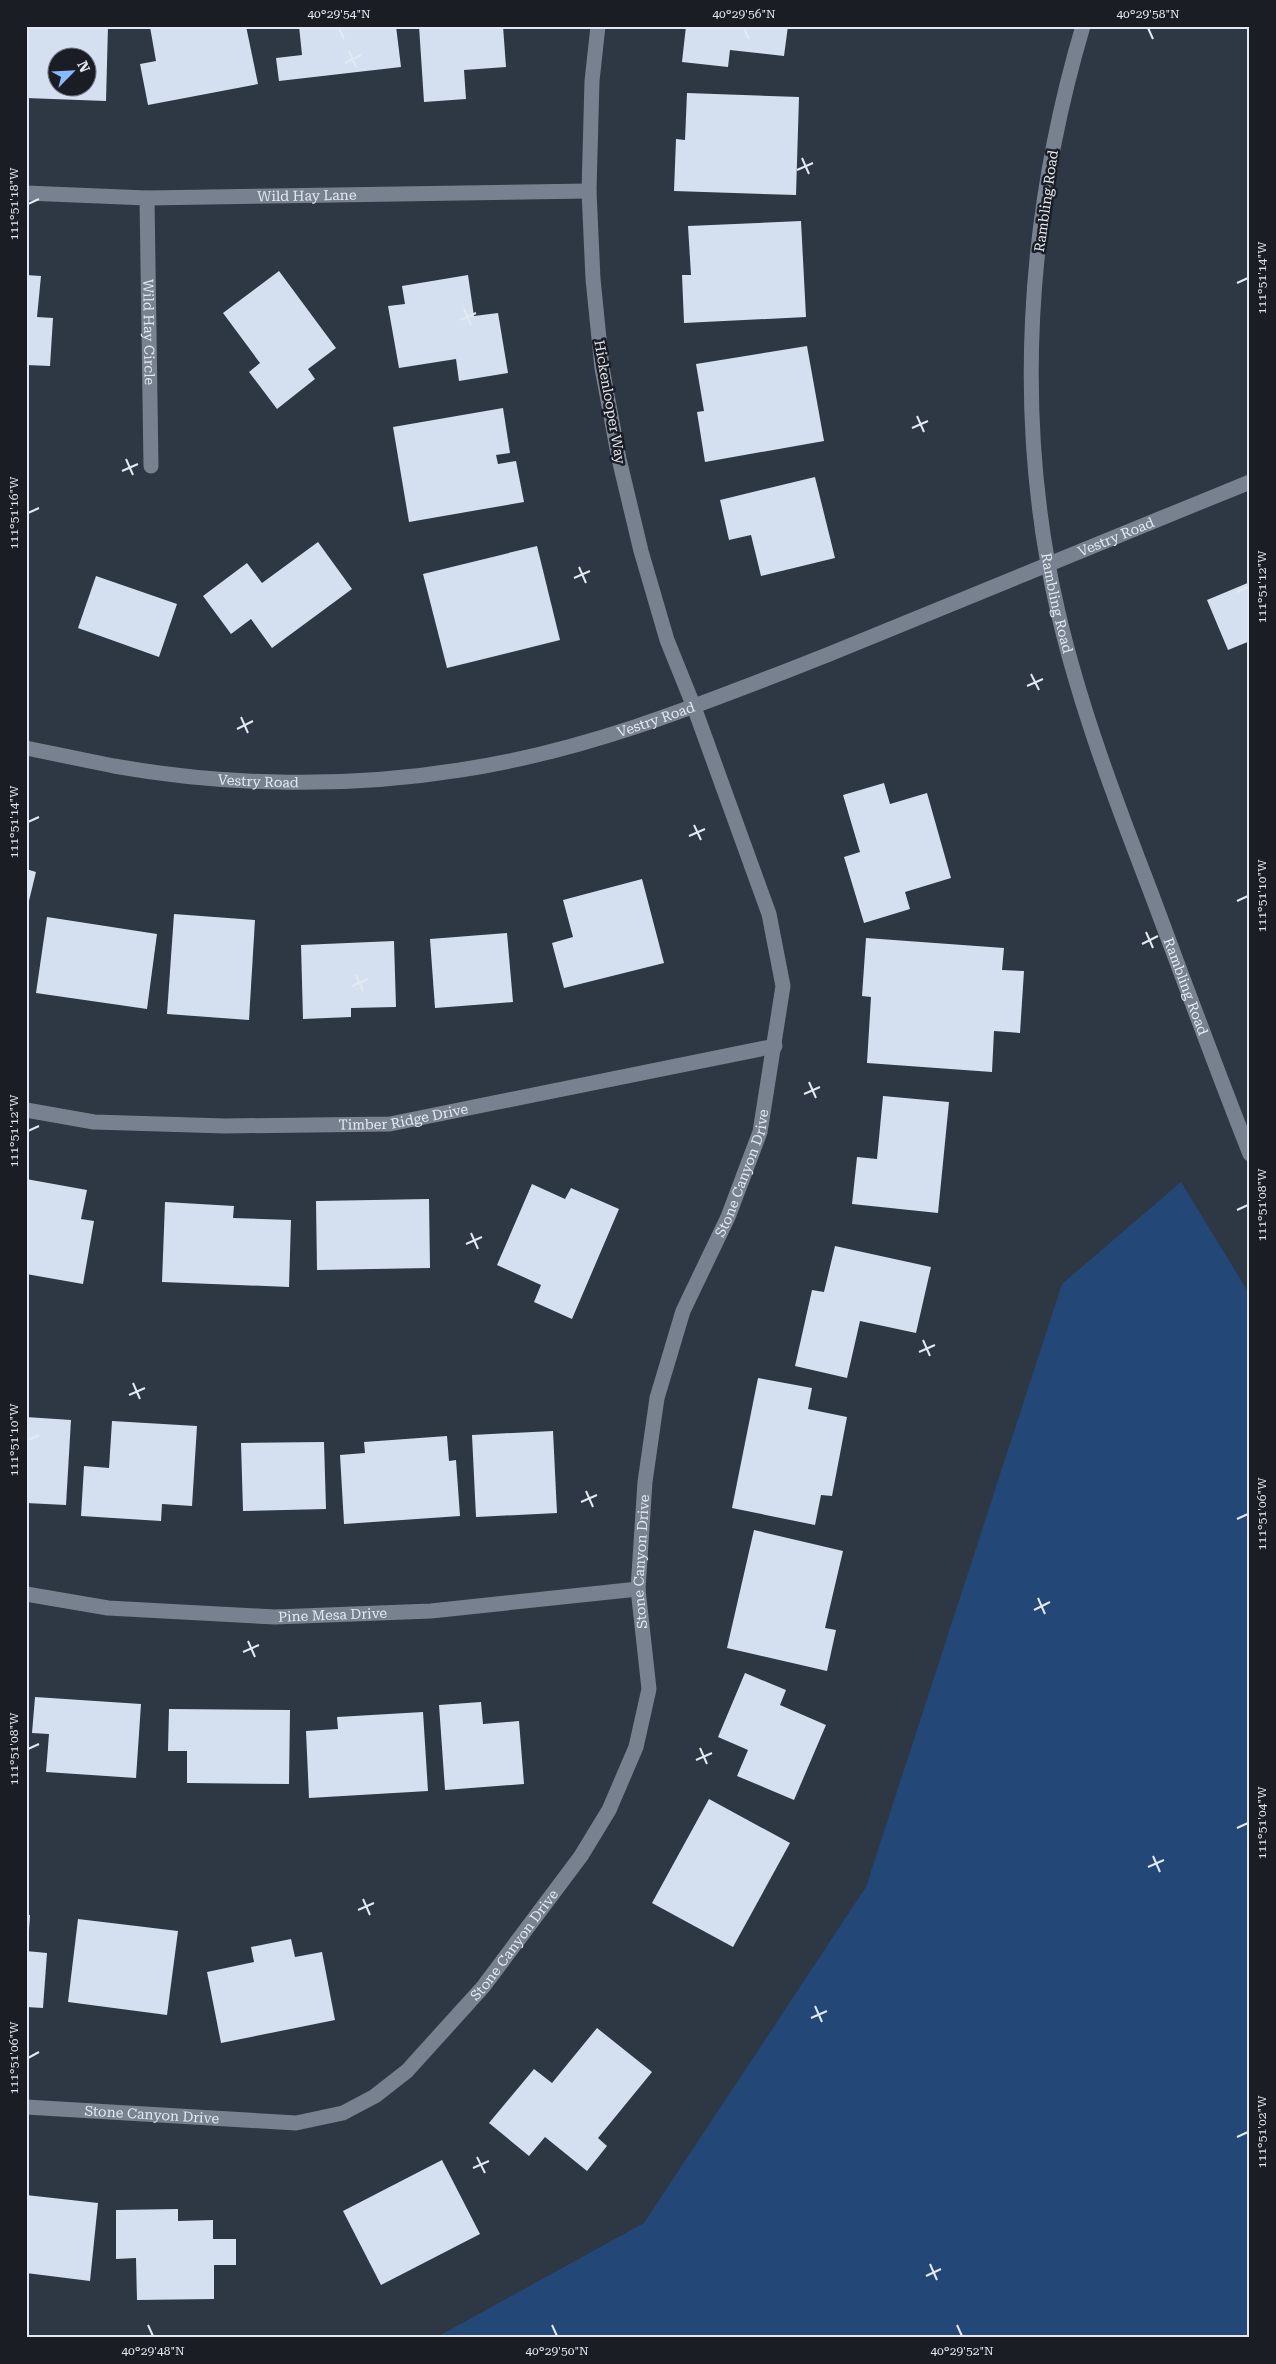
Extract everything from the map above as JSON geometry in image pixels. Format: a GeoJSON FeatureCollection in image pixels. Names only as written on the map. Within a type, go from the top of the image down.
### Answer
{"type":"FeatureCollection","features":[{"type":"Feature","properties":{"kind":"street","name":"Hickenlooper Way"},"geometry":{"type":"LineString","coordinates":[[598,26],[592,81],[589,191],[593,279],[602,368],[619,459],[641,551],[668,640],[694,707]]}},
{"type":"Feature","properties":{"kind":"street","name":"Rambling Road"},"geometry":{"type":"LineString","coordinates":[[1083,26],[1070,69],[1052,148],[1040,236],[1032,321],[1030,408],[1038,496],[1058,612],[1096,743],[1250,1154]]}},
{"type":"Feature","properties":{"kind":"street","name":"Wild Hay Lane"},"geometry":{"type":"LineString","coordinates":[[26,193],[146,198],[589,191]]}},
{"type":"Feature","properties":{"kind":"street","name":"Wild Hay Circle"},"geometry":{"type":"LineString","coordinates":[[146,198],[151,466]]}},
{"type":"Feature","properties":{"kind":"street","name":"Vestry Road"},"geometry":{"type":"LineString","coordinates":[[26,748],[117,766],[211,778],[299,783],[381,779],[460,770],[537,756],[617,734],[694,707],[1049,565],[1250,482]]}},
{"type":"Feature","properties":{"kind":"street","name":"Stone Canyon Drive"},"geometry":{"type":"LineString","coordinates":[[26,2107],[296,2123],[344,2113],[375,2096],[407,2071],[483,1987],[581,1856],[609,1810],[636,1747],[649,1689],[638,1589],[645,1482],[658,1398],[684,1311],[728,1217],[760,1132],[783,986],[769,914],[694,707]]}},
{"type":"Feature","properties":{"kind":"street","name":"Timber Ridge Drive"},"geometry":{"type":"LineString","coordinates":[[26,1110],[94,1122],[224,1126],[390,1124],[774,1046]]}},
{"type":"Feature","properties":{"kind":"street","name":"Pine Mesa Drive"},"geometry":{"type":"LineString","coordinates":[[26,1594],[108,1608],[275,1617],[431,1611],[638,1589]]}},
{"type":"Feature","properties":{"kind":"shaded area"},"geometry":{"type":"Polygon","coordinates":[[[1181,1182],[1250,1295],[1250,2338],[435,2338],[644,2223],[866,1887],[1062,1284],[1181,1182]]]}},
{"type":"Feature","properties":{"kind":"building"},"geometry":{"type":"Polygon","coordinates":[[[27,26],[108,26],[106,101],[26,98],[27,26]]]}},
{"type":"Feature","properties":{"kind":"building"},"geometry":{"type":"Polygon","coordinates":[[[246,26],[258,84],[148,105],[140,64],[156,61],[150,27],[246,26]]]}},
{"type":"Feature","properties":{"kind":"building"},"geometry":{"type":"Polygon","coordinates":[[[299,26],[396,26],[401,67],[279,81],[276,58],[302,55],[299,26]]]}},
{"type":"Feature","properties":{"kind":"building"},"geometry":{"type":"Polygon","coordinates":[[[419,26],[503,26],[506,67],[464,70],[466,99],[424,102],[419,26]]]}},
{"type":"Feature","properties":{"kind":"building"},"geometry":{"type":"Polygon","coordinates":[[[686,26],[788,26],[784,56],[730,50],[728,67],[682,62],[686,26]]]}},
{"type":"Feature","properties":{"kind":"building"},"geometry":{"type":"Polygon","coordinates":[[[687,93],[799,97],[796,195],[674,191],[676,139],[685,140],[687,93]]]}},
{"type":"Feature","properties":{"kind":"building"},"geometry":{"type":"Polygon","coordinates":[[[801,221],[806,317],[684,323],[682,275],[691,275],[688,226],[801,221]]]}},
{"type":"Feature","properties":{"kind":"building"},"geometry":{"type":"Polygon","coordinates":[[[279,271],[336,348],[308,369],[315,379],[277,409],[249,372],[260,363],[223,313],[279,271]]]}},
{"type":"Feature","properties":{"kind":"building"},"geometry":{"type":"Polygon","coordinates":[[[26,275],[41,276],[37,317],[53,318],[50,366],[26,365],[26,275]]]}},
{"type":"Feature","properties":{"kind":"building"},"geometry":{"type":"Polygon","coordinates":[[[468,275],[474,316],[498,313],[508,373],[459,381],[456,359],[399,368],[388,306],[405,304],[402,286],[468,275]]]}},
{"type":"Feature","properties":{"kind":"building"},"geometry":{"type":"Polygon","coordinates":[[[807,346],[824,441],[705,462],[697,412],[704,411],[696,364],[807,346]]]}},
{"type":"Feature","properties":{"kind":"building"},"geometry":{"type":"Polygon","coordinates":[[[503,408],[510,453],[496,455],[498,464],[516,461],[524,502],[409,522],[393,427],[503,408]]]}},
{"type":"Feature","properties":{"kind":"building"},"geometry":{"type":"Polygon","coordinates":[[[815,477],[835,558],[761,576],[751,535],[729,540],[720,500],[815,477]]]}},
{"type":"Feature","properties":{"kind":"building"},"geometry":{"type":"Polygon","coordinates":[[[318,542],[352,589],[272,648],[251,619],[231,634],[203,596],[247,563],[262,583],[318,542]]]}},
{"type":"Feature","properties":{"kind":"building"},"geometry":{"type":"Polygon","coordinates":[[[537,546],[560,640],[447,668],[423,574],[537,546]]]}},
{"type":"Feature","properties":{"kind":"building"},"geometry":{"type":"Polygon","coordinates":[[[96,576],[177,604],[159,657],[78,628],[96,576]]]}},
{"type":"Feature","properties":{"kind":"building"},"geometry":{"type":"Polygon","coordinates":[[[1250,582],[1250,641],[1228,650],[1207,600],[1250,582]]]}},
{"type":"Feature","properties":{"kind":"building"},"geometry":{"type":"Polygon","coordinates":[[[884,783],[890,804],[927,793],[951,878],[905,892],[910,909],[864,923],[844,857],[860,852],[843,795],[884,783]]]}},
{"type":"Feature","properties":{"kind":"building"},"geometry":{"type":"Polygon","coordinates":[[[26,869],[36,872],[27,909],[26,909],[26,869]]]}},
{"type":"Feature","properties":{"kind":"building"},"geometry":{"type":"Polygon","coordinates":[[[642,879],[664,963],[564,988],[552,943],[573,937],[563,900],[642,879]]]}},
{"type":"Feature","properties":{"kind":"building"},"geometry":{"type":"Polygon","coordinates":[[[174,914],[255,920],[249,1020],[167,1014],[174,914]]]}},
{"type":"Feature","properties":{"kind":"building"},"geometry":{"type":"Polygon","coordinates":[[[47,917],[157,934],[147,1009],[36,993],[47,917]]]}},
{"type":"Feature","properties":{"kind":"building"},"geometry":{"type":"Polygon","coordinates":[[[507,933],[513,1002],[435,1008],[430,939],[507,933]]]}},
{"type":"Feature","properties":{"kind":"building"},"geometry":{"type":"Polygon","coordinates":[[[866,938],[1004,948],[1002,970],[1024,971],[1020,1033],[994,1031],[992,1072],[867,1063],[871,997],[862,996],[866,938]]]}},
{"type":"Feature","properties":{"kind":"building"},"geometry":{"type":"Polygon","coordinates":[[[394,941],[396,1007],[351,1008],[351,1017],[303,1019],[301,945],[394,941]]]}},
{"type":"Feature","properties":{"kind":"building"},"geometry":{"type":"Polygon","coordinates":[[[883,1096],[949,1102],[938,1213],[852,1204],[857,1157],[877,1159],[883,1096]]]}},
{"type":"Feature","properties":{"kind":"building"},"geometry":{"type":"Polygon","coordinates":[[[26,1179],[87,1190],[81,1219],[94,1221],[83,1284],[26,1274],[26,1179]]]}},
{"type":"Feature","properties":{"kind":"building"},"geometry":{"type":"Polygon","coordinates":[[[532,1184],[565,1199],[571,1188],[619,1209],[572,1319],[534,1302],[541,1285],[497,1265],[532,1184]]]}},
{"type":"Feature","properties":{"kind":"building"},"geometry":{"type":"Polygon","coordinates":[[[429,1199],[430,1268],[317,1270],[316,1201],[429,1199]]]}},
{"type":"Feature","properties":{"kind":"building"},"geometry":{"type":"Polygon","coordinates":[[[165,1202],[234,1206],[233,1218],[291,1220],[289,1287],[162,1282],[165,1202]]]}},
{"type":"Feature","properties":{"kind":"building"},"geometry":{"type":"Polygon","coordinates":[[[835,1246],[931,1267],[916,1333],[860,1321],[847,1378],[795,1366],[812,1290],[824,1292],[835,1246]]]}},
{"type":"Feature","properties":{"kind":"building"},"geometry":{"type":"Polygon","coordinates":[[[758,1378],[812,1388],[808,1409],[847,1417],[832,1496],[821,1495],[815,1525],[732,1508],[758,1378]]]}},
{"type":"Feature","properties":{"kind":"building"},"geometry":{"type":"Polygon","coordinates":[[[26,1417],[71,1420],[66,1505],[26,1503],[26,1417]]]}},
{"type":"Feature","properties":{"kind":"building"},"geometry":{"type":"Polygon","coordinates":[[[112,1421],[197,1426],[192,1506],[162,1504],[161,1521],[81,1516],[84,1466],[109,1468],[112,1421]]]}},
{"type":"Feature","properties":{"kind":"building"},"geometry":{"type":"Polygon","coordinates":[[[553,1431],[557,1513],[476,1517],[472,1435],[553,1431]]]}},
{"type":"Feature","properties":{"kind":"building"},"geometry":{"type":"Polygon","coordinates":[[[447,1436],[449,1461],[456,1460],[460,1516],[344,1524],[340,1455],[365,1453],[364,1442],[447,1436]]]}},
{"type":"Feature","properties":{"kind":"building"},"geometry":{"type":"Polygon","coordinates":[[[324,1442],[326,1509],[243,1511],[241,1443],[324,1442]]]}},
{"type":"Feature","properties":{"kind":"building"},"geometry":{"type":"Polygon","coordinates":[[[754,1530],[843,1551],[825,1628],[836,1630],[827,1671],[727,1648],[754,1530]]]}},
{"type":"Feature","properties":{"kind":"building"},"geometry":{"type":"Polygon","coordinates":[[[745,1673],[786,1690],[780,1705],[826,1725],[794,1800],[737,1776],[748,1750],[718,1737],[745,1673]]]}},
{"type":"Feature","properties":{"kind":"building"},"geometry":{"type":"Polygon","coordinates":[[[35,1697],[141,1704],[136,1778],[46,1772],[49,1734],[32,1733],[35,1697]]]}},
{"type":"Feature","properties":{"kind":"building"},"geometry":{"type":"Polygon","coordinates":[[[481,1702],[483,1724],[519,1721],[524,1784],[445,1790],[439,1705],[481,1702]]]}},
{"type":"Feature","properties":{"kind":"building"},"geometry":{"type":"Polygon","coordinates":[[[169,1709],[290,1710],[289,1784],[187,1783],[187,1751],[168,1751],[169,1709]]]}},
{"type":"Feature","properties":{"kind":"building"},"geometry":{"type":"Polygon","coordinates":[[[423,1712],[428,1791],[309,1798],[306,1731],[338,1729],[337,1717],[423,1712]]]}},
{"type":"Feature","properties":{"kind":"building"},"geometry":{"type":"Polygon","coordinates":[[[709,1799],[790,1843],[733,1947],[652,1903],[709,1799]]]}},
{"type":"Feature","properties":{"kind":"building"},"geometry":{"type":"Polygon","coordinates":[[[26,1915],[30,1915],[28,1945],[26,1945],[26,1915]]]}},
{"type":"Feature","properties":{"kind":"building"},"geometry":{"type":"Polygon","coordinates":[[[78,1919],[178,1931],[167,2015],[68,2002],[78,1919]]]}},
{"type":"Feature","properties":{"kind":"building"},"geometry":{"type":"Polygon","coordinates":[[[291,1939],[295,1957],[322,1952],[335,2020],[221,2043],[207,1972],[254,1962],[251,1947],[291,1939]]]}},
{"type":"Feature","properties":{"kind":"building"},"geometry":{"type":"Polygon","coordinates":[[[26,1951],[47,1953],[43,2008],[26,2007],[26,1951]]]}},
{"type":"Feature","properties":{"kind":"building"},"geometry":{"type":"Polygon","coordinates":[[[597,2028],[652,2072],[598,2138],[607,2146],[587,2171],[545,2137],[529,2156],[489,2123],[534,2069],[552,2083],[597,2028]]]}},
{"type":"Feature","properties":{"kind":"building"},"geometry":{"type":"Polygon","coordinates":[[[442,2160],[480,2234],[381,2285],[343,2211],[442,2160]]]}},
{"type":"Feature","properties":{"kind":"building"},"geometry":{"type":"Polygon","coordinates":[[[26,2195],[98,2203],[90,2281],[26,2273],[26,2195]]]}},
{"type":"Feature","properties":{"kind":"building"},"geometry":{"type":"Polygon","coordinates":[[[178,2209],[178,2221],[213,2220],[213,2239],[236,2239],[236,2265],[214,2265],[214,2299],[137,2300],[136,2258],[116,2259],[116,2210],[178,2209]]]}}]}
